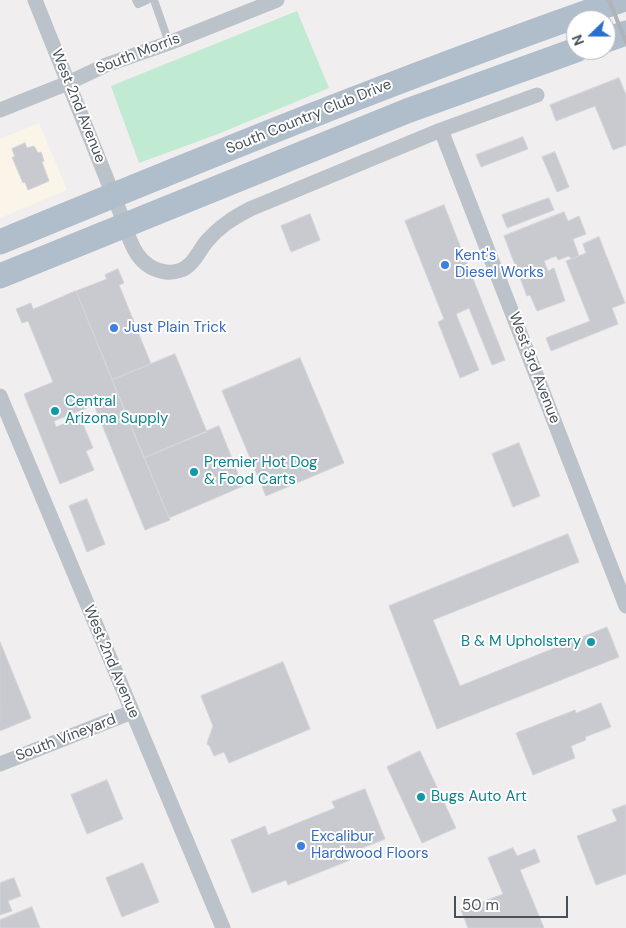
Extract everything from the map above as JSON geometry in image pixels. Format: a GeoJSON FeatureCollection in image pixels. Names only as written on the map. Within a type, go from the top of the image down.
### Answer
{"type":"FeatureCollection","features":[{"type":"Feature","properties":{"kind":"main road","name":"South Country Club Drive"},"geometry":{"type":"LineString","coordinates":[[0,276],[119,211],[436,66],[622,0]]}},
{"type":"Feature","properties":{"kind":"main road","name":"South Country Club Drive"},"geometry":{"type":"LineString","coordinates":[[0,242],[119,211],[566,54]]}},
{"type":"Feature","properties":{"kind":"street","name":"West 2nd Avenue"},"geometry":{"type":"LineString","coordinates":[[36,0],[119,211]]}},
{"type":"Feature","properties":{"kind":"street","name":"South Morris"},"geometry":{"type":"LineString","coordinates":[[0,110],[68,83],[106,65],[169,43],[278,0]]}},
{"type":"Feature","properties":{"kind":"street"},"geometry":{"type":"LineString","coordinates":[[119,211],[131,245],[142,260],[155,270],[174,273],[190,264],[206,242],[226,222],[250,209],[441,130],[537,95]]}},
{"type":"Feature","properties":{"kind":"street","name":"West 3rd Avenue"},"geometry":{"type":"LineString","coordinates":[[441,130],[626,606]]}},
{"type":"Feature","properties":{"kind":"street","name":"West 2nd Avenue"},"geometry":{"type":"LineString","coordinates":[[0,396],[223,928]]}},
{"type":"Feature","properties":{"kind":"street","name":"South Vineyard"},"geometry":{"type":"LineString","coordinates":[[0,764],[132,712]]}},
{"type":"Feature","properties":{"kind":"lane"},"geometry":{"type":"LineString","coordinates":[[136,0],[138,4],[147,0]]}},
{"type":"Feature","properties":{"kind":"lane"},"geometry":{"type":"LineString","coordinates":[[154,0],[169,43]]}},
{"type":"Feature","properties":{"kind":"shaded area"},"geometry":{"type":"Polygon","coordinates":[[[39,123],[67,190],[0,218],[0,139],[39,123]]]}},
{"type":"Feature","properties":{"kind":"green space"},"geometry":{"type":"Polygon","coordinates":[[[297,11],[329,88],[218,134],[139,163],[111,86],[297,11]]]}},
{"type":"Feature","properties":{"kind":"building"},"geometry":{"type":"Polygon","coordinates":[[[619,78],[626,95],[626,145],[613,150],[595,106],[556,121],[550,105],[619,78]]]}},
{"type":"Feature","properties":{"kind":"building"},"geometry":{"type":"Polygon","coordinates":[[[523,137],[528,149],[481,167],[476,155],[523,137]]]}},
{"type":"Feature","properties":{"kind":"building"},"geometry":{"type":"Polygon","coordinates":[[[25,143],[27,148],[34,146],[38,153],[41,152],[44,161],[42,162],[49,181],[28,190],[12,157],[15,157],[12,149],[25,143]]]}},
{"type":"Feature","properties":{"kind":"building"},"geometry":{"type":"Polygon","coordinates":[[[555,152],[569,187],[557,192],[542,157],[555,152]]]}},
{"type":"Feature","properties":{"kind":"building"},"geometry":{"type":"Polygon","coordinates":[[[549,198],[554,210],[507,228],[502,215],[549,198]]]}},
{"type":"Feature","properties":{"kind":"building","name":"Kent's Diesel Works"},"geometry":{"type":"Polygon","coordinates":[[[444,205],[505,360],[492,365],[469,308],[456,314],[479,370],[460,378],[438,322],[444,319],[405,221],[444,205]]]}},
{"type":"Feature","properties":{"kind":"building"},"geometry":{"type":"Polygon","coordinates":[[[564,212],[568,221],[579,216],[586,234],[573,239],[579,256],[571,259],[569,256],[558,260],[556,256],[544,261],[548,271],[554,268],[565,301],[537,311],[530,295],[527,296],[504,236],[564,212]]]}},
{"type":"Feature","properties":{"kind":"building"},"geometry":{"type":"Polygon","coordinates":[[[310,214],[320,240],[291,252],[281,226],[310,214]]]}},
{"type":"Feature","properties":{"kind":"building"},"geometry":{"type":"Polygon","coordinates":[[[599,237],[625,303],[612,308],[618,324],[551,351],[546,338],[590,321],[566,261],[586,253],[583,244],[599,237]]]}},
{"type":"Feature","properties":{"kind":"building","name":"Just Plain Trick"},"geometry":{"type":"Polygon","coordinates":[[[118,269],[124,283],[119,285],[151,364],[112,380],[76,291],[107,279],[105,275],[118,269]]]}},
{"type":"Feature","properties":{"kind":"building","name":"Central Arizona Supply"},"geometry":{"type":"Polygon","coordinates":[[[76,291],[170,520],[145,530],[94,405],[54,421],[56,427],[80,417],[93,448],[86,451],[94,470],[60,484],[24,394],[53,382],[28,321],[22,323],[16,309],[31,303],[33,309],[76,291]]]}},
{"type":"Feature","properties":{"kind":"building"},"geometry":{"type":"Polygon","coordinates":[[[175,354],[207,432],[144,458],[112,380],[175,354]]]}},
{"type":"Feature","properties":{"kind":"building"},"geometry":{"type":"Polygon","coordinates":[[[300,358],[344,463],[266,496],[222,391],[300,358]]]}},
{"type":"Feature","properties":{"kind":"building","name":"Premier Hot Dog & Food Carts"},"geometry":{"type":"Polygon","coordinates":[[[219,426],[243,486],[169,518],[144,458],[219,426]]]}},
{"type":"Feature","properties":{"kind":"building"},"geometry":{"type":"Polygon","coordinates":[[[519,443],[540,496],[513,507],[492,454],[519,443]]]}},
{"type":"Feature","properties":{"kind":"building"},"geometry":{"type":"Polygon","coordinates":[[[87,499],[105,544],[87,552],[69,506],[87,499]]]}},
{"type":"Feature","properties":{"kind":"building","name":"B & M Upholstery"},"geometry":{"type":"Polygon","coordinates":[[[568,534],[579,562],[433,620],[460,686],[607,627],[619,657],[437,729],[389,606],[568,534]]]}},
{"type":"Feature","properties":{"kind":"building"},"geometry":{"type":"Polygon","coordinates":[[[0,642],[31,718],[0,731],[0,642]]]}},
{"type":"Feature","properties":{"kind":"building"},"geometry":{"type":"Polygon","coordinates":[[[283,662],[310,729],[229,763],[224,752],[214,756],[207,743],[213,726],[201,696],[283,662]]]}},
{"type":"Feature","properties":{"kind":"building"},"geometry":{"type":"Polygon","coordinates":[[[601,703],[611,727],[585,737],[586,740],[571,746],[575,758],[533,775],[516,733],[575,710],[576,713],[601,703]]]}},
{"type":"Feature","properties":{"kind":"building","name":"Bugs Auto Art"},"geometry":{"type":"Polygon","coordinates":[[[420,751],[456,828],[422,843],[387,767],[420,751]]]}},
{"type":"Feature","properties":{"kind":"building"},"geometry":{"type":"Polygon","coordinates":[[[107,780],[123,819],[87,834],[71,795],[107,780]]]}},
{"type":"Feature","properties":{"kind":"building","name":"Excalibur Hardwood Floors"},"geometry":{"type":"Polygon","coordinates":[[[365,789],[385,839],[352,852],[355,858],[288,885],[286,880],[252,893],[231,840],[265,826],[268,835],[335,808],[332,802],[365,789]]]}},
{"type":"Feature","properties":{"kind":"building"},"geometry":{"type":"Polygon","coordinates":[[[626,805],[626,874],[596,885],[577,836],[617,821],[612,810],[626,805]]]}},
{"type":"Feature","properties":{"kind":"building"},"geometry":{"type":"Polygon","coordinates":[[[513,848],[517,856],[535,849],[540,862],[520,870],[544,928],[468,928],[461,910],[503,894],[488,858],[513,848]]]}},
{"type":"Feature","properties":{"kind":"building"},"geometry":{"type":"Polygon","coordinates":[[[143,863],[159,902],[122,917],[106,878],[143,863]]]}},
{"type":"Feature","properties":{"kind":"building"},"geometry":{"type":"Polygon","coordinates":[[[14,878],[21,896],[8,901],[12,911],[0,915],[0,883],[14,878]]]}},
{"type":"Feature","properties":{"kind":"building"},"geometry":{"type":"Polygon","coordinates":[[[32,907],[40,928],[0,928],[0,920],[32,907]]]}},
{"type":"Feature","properties":{"kind":"railway"},"geometry":{"type":"LineString","coordinates":[[609,0],[626,42]]}},
{"type":"Feature","properties":{"kind":"place","name":"Kent's Diesel Works"},"geometry":{"type":"Point","coordinates":[445,265]}},
{"type":"Feature","properties":{"kind":"place","name":"Just Plain Trick"},"geometry":{"type":"Point","coordinates":[114,328]}},
{"type":"Feature","properties":{"kind":"place","name":"Central Arizona Supply"},"geometry":{"type":"Point","coordinates":[55,411]}},
{"type":"Feature","properties":{"kind":"place","name":"Premier Hot Dog & Food Carts"},"geometry":{"type":"Point","coordinates":[194,472]}},
{"type":"Feature","properties":{"kind":"place","name":"B & M Upholstery"},"geometry":{"type":"Point","coordinates":[591,642]}},
{"type":"Feature","properties":{"kind":"place","name":"Bugs Auto Art"},"geometry":{"type":"Point","coordinates":[421,797]}},
{"type":"Feature","properties":{"kind":"place","name":"Excalibur Hardwood Floors"},"geometry":{"type":"Point","coordinates":[301,846]}}]}
